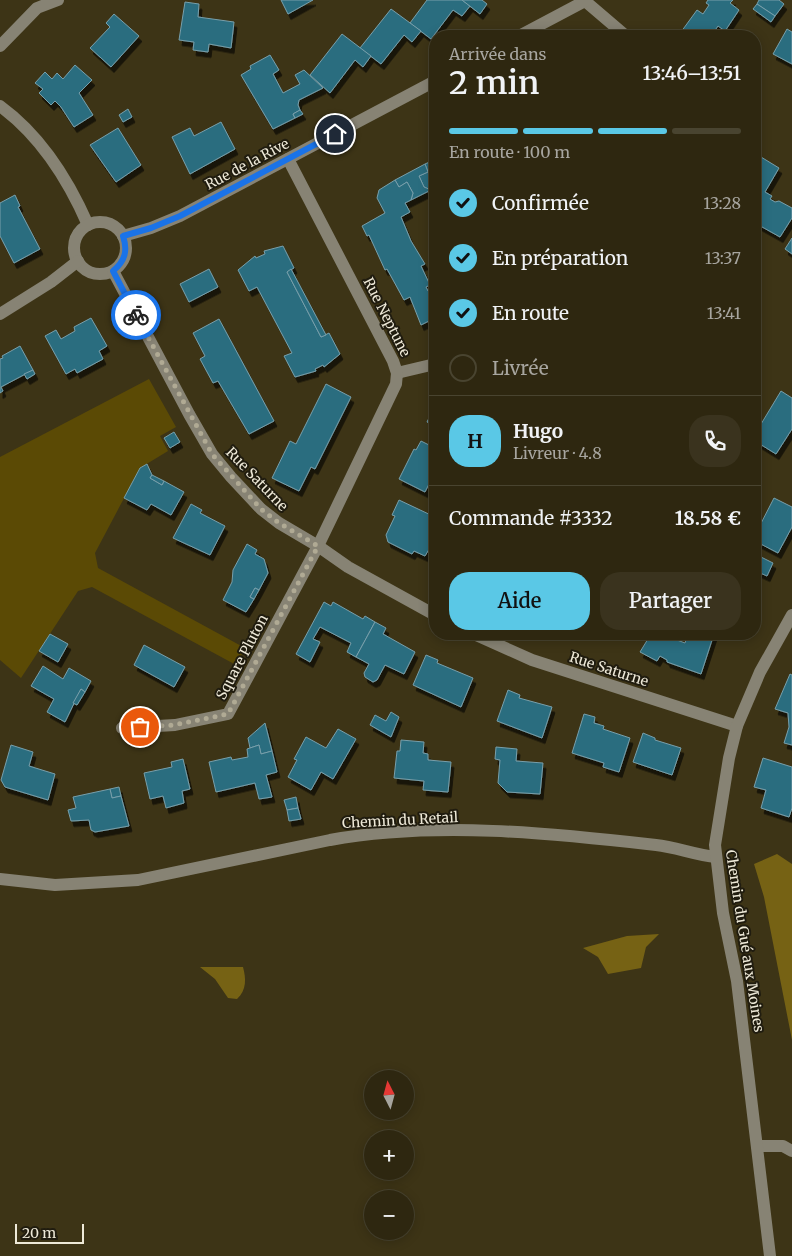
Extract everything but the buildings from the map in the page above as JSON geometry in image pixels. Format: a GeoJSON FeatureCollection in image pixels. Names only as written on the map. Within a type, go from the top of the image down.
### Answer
{"type":"FeatureCollection","features":[{"type":"Feature","properties":{"kind":"street"},"geometry":{"type":"LineString","coordinates":[[0,46],[37,8],[58,0]]}},
{"type":"Feature","properties":{"kind":"street"},"geometry":{"type":"LineString","coordinates":[[530,30],[581,2],[618,30]]}},
{"type":"Feature","properties":{"kind":"street","name":"Rue de la Rive"},"geometry":{"type":"LineString","coordinates":[[123,236],[151,228],[180,216],[429,84]]}},
{"type":"Feature","properties":{"kind":"street"},"geometry":{"type":"LineString","coordinates":[[0,106],[13,116],[44,147],[74,194],[88,225]]}},
{"type":"Feature","properties":{"kind":"street","name":"Rue Neptune"},"geometry":{"type":"LineString","coordinates":[[288,159],[394,361],[397,372],[396,384],[391,396],[318,546]]}},
{"type":"Feature","properties":{"kind":"street"},"geometry":{"type":"LineString","coordinates":[[96,223],[112,225],[123,236],[126,252],[120,266],[113,271],[100,275],[93,273],[82,267],[75,255],[75,241],[78,234],[88,225],[96,223]]}},
{"type":"Feature","properties":{"kind":"street"},"geometry":{"type":"LineString","coordinates":[[0,314],[51,282],[78,261]]}},
{"type":"Feature","properties":{"kind":"street","name":"Rue Saturne"},"geometry":{"type":"LineString","coordinates":[[113,271],[212,454],[261,509],[279,523],[318,546],[348,567],[429,612]]}},
{"type":"Feature","properties":{"kind":"street"},"geometry":{"type":"LineString","coordinates":[[397,372],[429,365]]}},
{"type":"Feature","properties":{"kind":"street","name":"Square Pluton"},"geometry":{"type":"LineString","coordinates":[[122,728],[174,725],[228,714],[318,546]]}},
{"type":"Feature","properties":{"kind":"street","name":"Chemin du Gué aux Moines"},"geometry":{"type":"LineString","coordinates":[[770,1256],[737,981],[723,913],[716,857],[717,826],[737,726],[760,672],[792,615]]}},
{"type":"Feature","properties":{"kind":"street","name":"Rue Saturne"},"geometry":{"type":"LineString","coordinates":[[487,640],[532,660],[737,726]]}},
{"type":"Feature","properties":{"kind":"street","name":"Chemin du Retail"},"geometry":{"type":"LineString","coordinates":[[0,879],[55,886],[138,880],[356,835],[405,832],[537,833],[659,845],[716,857]]}},
{"type":"Feature","properties":{"kind":"street"},"geometry":{"type":"LineString","coordinates":[[758,1146],[783,1146],[792,1151]]}},
{"type":"Feature","properties":{"kind":"shaded area"},"geometry":{"type":"Polygon","coordinates":[[[149,379],[176,427],[160,436],[168,451],[140,468],[95,553],[98,568],[245,648],[236,665],[92,587],[78,591],[21,678],[0,660],[0,457],[149,379]]]}},
{"type":"Feature","properties":{"kind":"shaded area"},"geometry":{"type":"Polygon","coordinates":[[[777,854],[792,864],[792,1040],[764,897],[754,864],[777,854]]]}},
{"type":"Feature","properties":{"kind":"shaded area"},"geometry":{"type":"Polygon","coordinates":[[[659,934],[646,947],[641,968],[608,974],[598,957],[583,948],[627,936],[659,934]]]}},
{"type":"Feature","properties":{"kind":"shaded area"},"geometry":{"type":"Polygon","coordinates":[[[200,967],[243,967],[245,984],[243,992],[237,999],[228,998],[215,979],[200,967]]]}},
{"type":"Feature","properties":{"kind":"way so far"},"geometry":{"type":"LineString","coordinates":[[136,315],[212,454],[230,477],[261,509],[279,523],[318,546],[228,714],[174,725],[140,727]]}},
{"type":"Feature","properties":{"kind":"route"},"geometry":{"type":"LineString","coordinates":[[136,315],[113,271],[124,260],[126,244],[123,236],[151,228],[180,216],[335,134]]}}]}
